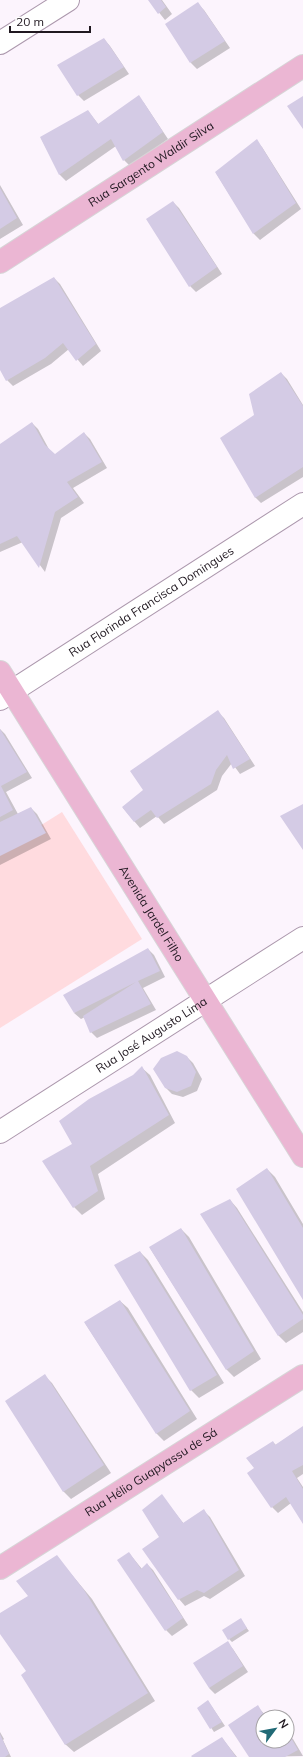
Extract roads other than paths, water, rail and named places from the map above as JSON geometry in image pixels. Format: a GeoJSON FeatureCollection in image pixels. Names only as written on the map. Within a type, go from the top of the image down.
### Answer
{"type":"FeatureCollection","features":[{"type":"Feature","properties":{"kind":"main road","name":"Rua Sargento Waldir Silva"},"geometry":{"type":"LineString","coordinates":[[0,262],[303,66]]}},
{"type":"Feature","properties":{"kind":"main road","name":"Avenida Jardel Filho"},"geometry":{"type":"LineString","coordinates":[[0,672],[6,695],[206,1001],[303,1156]]}},
{"type":"Feature","properties":{"kind":"main road","name":"Rua Hélio Guapyassu de Sá"},"geometry":{"type":"LineString","coordinates":[[0,1568],[303,1376]]}},
{"type":"Feature","properties":{"kind":"street"},"geometry":{"type":"LineString","coordinates":[[0,43],[68,0]]}},
{"type":"Feature","properties":{"kind":"street","name":"Rua Florinda Francisca Domingues"},"geometry":{"type":"LineString","coordinates":[[6,695],[303,504]]}},
{"type":"Feature","properties":{"kind":"street","name":"Rua José Augusto Lima"},"geometry":{"type":"LineString","coordinates":[[0,1132],[303,938]]}}]}
